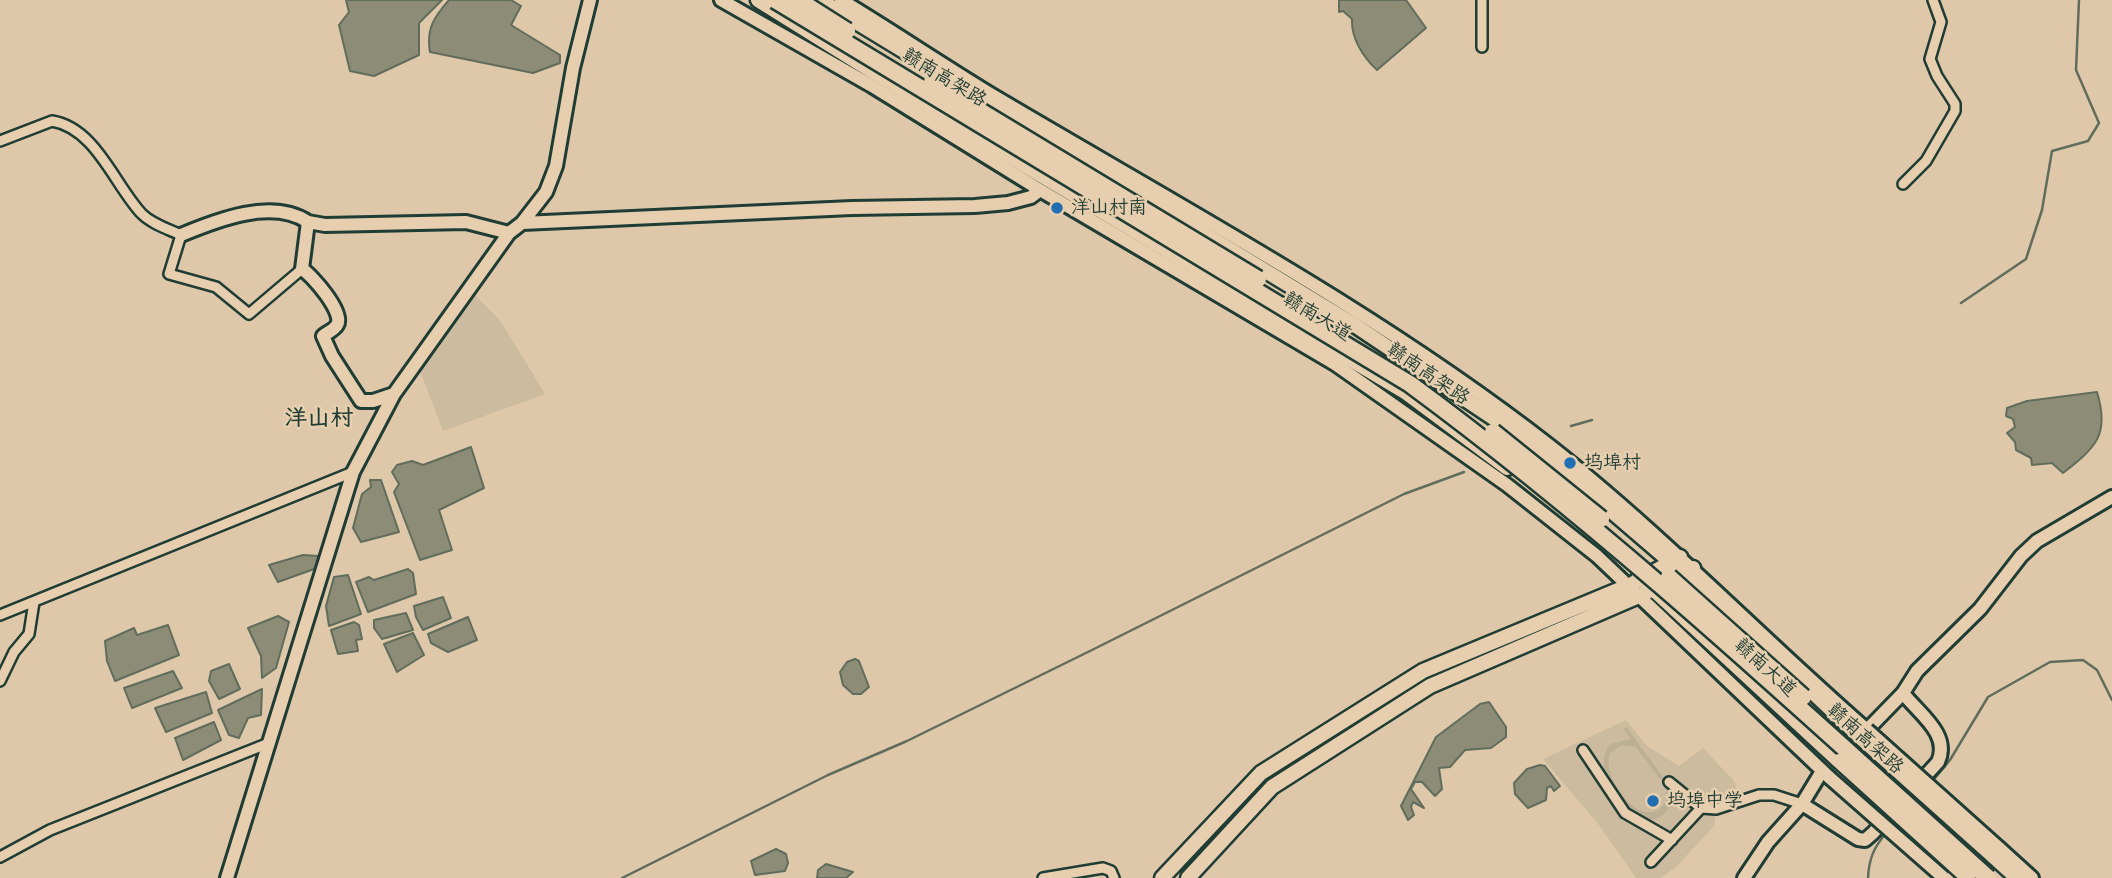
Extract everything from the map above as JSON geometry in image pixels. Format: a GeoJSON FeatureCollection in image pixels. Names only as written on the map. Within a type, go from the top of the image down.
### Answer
{"type":"FeatureCollection","features":[{"type":"Feature","properties":{"kind":"highway","name":"赣南高架路"},"geometry":{"type":"LineString","coordinates":[[775,0],[1410,384],[1497,448],[1631,557],[1988,878]]}},
{"type":"Feature","properties":{"kind":"highway","name":"赣南高架路"},"geometry":{"type":"LineString","coordinates":[[798,0],[1415,374],[1537,465],[1716,617],[2002,878]]}},
{"type":"Feature","properties":{"kind":"main road","name":"赣南大道"},"geometry":{"type":"LineString","coordinates":[[758,0],[992,146],[1405,393],[1524,481],[1610,550],[1641,587],[1691,627],[1968,878]]}},
{"type":"Feature","properties":{"kind":"main road","name":"赣南大道"},"geometry":{"type":"LineString","coordinates":[[820,0],[1356,326],[1538,448],[1675,560],[1716,601],[1996,852]]}},
{"type":"Feature","properties":{"kind":"main road"},"geometry":{"type":"LineString","coordinates":[[910,94],[926,66]]}},
{"type":"Feature","properties":{"kind":"main road"},"geometry":{"type":"LineString","coordinates":[[992,146],[1008,115]]}},
{"type":"Feature","properties":{"kind":"main road"},"geometry":{"type":"LineString","coordinates":[[1610,550],[1631,526]]}},
{"type":"Feature","properties":{"kind":"main road"},"geometry":{"type":"LineString","coordinates":[[1188,878],[1272,788],[1430,686],[1641,587],[1675,560]]}},
{"type":"Feature","properties":{"kind":"main road"},"geometry":{"type":"LineString","coordinates":[[1162,878],[1261,773],[1423,671],[1687,571]]}},
{"type":"Feature","properties":{"kind":"main road"},"geometry":{"type":"LineString","coordinates":[[1691,627],[1716,601]]}},
{"type":"Feature","properties":{"kind":"main road"},"geometry":{"type":"LineString","coordinates":[[1996,852],[2017,878]]}},
{"type":"Feature","properties":{"kind":"street"},"geometry":{"type":"LineString","coordinates":[[227,878],[353,472],[394,394],[509,233],[522,223],[546,192],[556,166],[573,68],[590,0]]}},
{"type":"Feature","properties":{"kind":"street"},"geometry":{"type":"LineString","coordinates":[[721,0],[872,86],[1040,190],[1335,364],[1507,485],[1641,587],[1826,775],[1944,878]]}},
{"type":"Feature","properties":{"kind":"street"},"geometry":{"type":"LineString","coordinates":[[841,0],[995,96],[1158,190],[1366,318],[1550,447],[1675,560]]}},
{"type":"Feature","properties":{"kind":"street"},"geometry":{"type":"LineString","coordinates":[[1482,0],[1482,47]]}},
{"type":"Feature","properties":{"kind":"street"},"geometry":{"type":"LineString","coordinates":[[1903,184],[1926,161],[1955,111],[1955,104],[1937,76],[1930,59],[1941,22],[1933,0]]}},
{"type":"Feature","properties":{"kind":"street"},"geometry":{"type":"LineString","coordinates":[[0,141],[42,123],[58,122],[86,141],[145,217],[181,235],[214,221],[277,211],[296,215],[307,222],[325,225],[466,222],[509,233]]}},
{"type":"Feature","properties":{"kind":"street"},"geometry":{"type":"LineString","coordinates":[[522,223],[986,205],[1031,197],[1040,190]]}},
{"type":"Feature","properties":{"kind":"street"},"geometry":{"type":"LineString","coordinates":[[181,235],[169,274],[216,287],[249,314],[302,269],[307,222]]}},
{"type":"Feature","properties":{"kind":"street"},"geometry":{"type":"LineString","coordinates":[[302,269],[311,274],[332,303],[338,319],[337,326],[323,336],[355,395],[366,402],[394,394]]}},
{"type":"Feature","properties":{"kind":"street"},"geometry":{"type":"LineString","coordinates":[[0,615],[92,575],[353,472]]}},
{"type":"Feature","properties":{"kind":"street"},"geometry":{"type":"LineString","coordinates":[[1687,571],[1863,734],[1903,693],[1917,671],[1980,609],[2021,556],[2037,541],[2112,497]]}},
{"type":"Feature","properties":{"kind":"street"},"geometry":{"type":"LineString","coordinates":[[0,681],[14,652],[29,634],[34,602]]}},
{"type":"Feature","properties":{"kind":"street"},"geometry":{"type":"LineString","coordinates":[[1669,782],[1701,808],[1716,809],[1759,795],[1774,795],[1802,804],[1828,818],[1852,836],[1865,840],[1938,762],[1942,744],[1935,729],[1903,693]]}},
{"type":"Feature","properties":{"kind":"street"},"geometry":{"type":"LineString","coordinates":[[0,857],[50,830],[269,743]]}},
{"type":"Feature","properties":{"kind":"street"},"geometry":{"type":"LineString","coordinates":[[1583,750],[1625,813],[1672,840]]}},
{"type":"Feature","properties":{"kind":"street"},"geometry":{"type":"LineString","coordinates":[[1744,878],[1768,842],[1826,775]]}},
{"type":"Feature","properties":{"kind":"street"},"geometry":{"type":"LineString","coordinates":[[1651,862],[1701,808]]}},
{"type":"Feature","properties":{"kind":"street"},"geometry":{"type":"LineString","coordinates":[[1996,852],[2032,878]]}},
{"type":"Feature","properties":{"kind":"street"},"geometry":{"type":"LineString","coordinates":[[1043,878],[1103,868],[1111,871],[1114,878]]}},
{"type":"Feature","properties":{"kind":"shaded area"},"geometry":{"type":"Polygon","coordinates":[[[346,0],[442,0],[419,23],[419,55],[374,76],[350,71],[339,25],[349,12],[346,0]]]}},
{"type":"Feature","properties":{"kind":"shaded area"},"geometry":{"type":"Polygon","coordinates":[[[449,0],[511,0],[521,6],[511,25],[560,55],[560,63],[533,73],[430,52],[432,24],[449,0]]]}},
{"type":"Feature","properties":{"kind":"shaded area"},"geometry":{"type":"Polygon","coordinates":[[[1339,0],[1406,0],[1426,28],[1377,70],[1359,47],[1352,19],[1343,11],[1339,12],[1339,0]]]}},
{"type":"Feature","properties":{"kind":"shaded area"},"geometry":{"type":"Polygon","coordinates":[[[471,291],[500,320],[545,394],[443,431],[420,371],[471,291]]]}},
{"type":"Feature","properties":{"kind":"shaded area"},"geometry":{"type":"Polygon","coordinates":[[[2097,392],[2101,407],[2101,430],[2092,447],[2063,473],[2052,463],[2032,465],[2031,458],[2016,450],[2015,442],[2007,433],[2015,427],[2013,419],[2006,416],[2007,408],[2027,401],[2097,392]]]}},
{"type":"Feature","properties":{"kind":"shaded area"},"geometry":{"type":"Polygon","coordinates":[[[471,447],[484,488],[439,510],[452,550],[420,560],[394,492],[399,484],[392,472],[397,465],[412,461],[423,465],[471,447]]]}},
{"type":"Feature","properties":{"kind":"shaded area"},"geometry":{"type":"Polygon","coordinates":[[[370,480],[381,480],[399,532],[361,542],[353,528],[362,494],[371,487],[370,480]]]}},
{"type":"Feature","properties":{"kind":"shaded area"},"geometry":{"type":"Polygon","coordinates":[[[303,555],[319,556],[317,568],[278,582],[269,565],[303,555]]]}},
{"type":"Feature","properties":{"kind":"shaded area"},"geometry":{"type":"Polygon","coordinates":[[[408,569],[413,573],[416,594],[368,612],[356,582],[369,577],[374,580],[408,569]]]}},
{"type":"Feature","properties":{"kind":"shaded area"},"geometry":{"type":"Polygon","coordinates":[[[348,575],[361,614],[329,626],[326,606],[334,577],[348,575]]]}},
{"type":"Feature","properties":{"kind":"shaded area"},"geometry":{"type":"Polygon","coordinates":[[[443,597],[451,618],[423,630],[414,606],[443,597]]]}},
{"type":"Feature","properties":{"kind":"shaded area"},"geometry":{"type":"Polygon","coordinates":[[[406,613],[413,630],[382,639],[374,628],[374,620],[406,613]]]}},
{"type":"Feature","properties":{"kind":"shaded area"},"geometry":{"type":"Polygon","coordinates":[[[278,616],[289,622],[276,668],[262,678],[261,656],[248,628],[278,616]]]}},
{"type":"Feature","properties":{"kind":"shaded area"},"geometry":{"type":"Polygon","coordinates":[[[468,617],[477,640],[448,652],[431,643],[428,634],[468,617]]]}},
{"type":"Feature","properties":{"kind":"shaded area"},"geometry":{"type":"Polygon","coordinates":[[[354,622],[359,625],[362,639],[356,640],[358,651],[338,654],[331,630],[354,622]]]}},
{"type":"Feature","properties":{"kind":"shaded area"},"geometry":{"type":"Polygon","coordinates":[[[168,625],[179,655],[115,681],[107,661],[105,641],[134,628],[137,635],[168,625]]]}},
{"type":"Feature","properties":{"kind":"shaded area"},"geometry":{"type":"Polygon","coordinates":[[[413,633],[424,655],[397,672],[384,644],[413,633]]]}},
{"type":"Feature","properties":{"kind":"shaded area"},"geometry":{"type":"Polygon","coordinates":[[[855,659],[859,661],[869,687],[861,694],[853,694],[843,685],[840,672],[847,662],[855,659]]]}},
{"type":"Feature","properties":{"kind":"shaded area"},"geometry":{"type":"Polygon","coordinates":[[[229,664],[240,689],[219,699],[209,681],[211,671],[229,664]]]}},
{"type":"Feature","properties":{"kind":"shaded area"},"geometry":{"type":"Polygon","coordinates":[[[173,671],[182,688],[132,708],[124,688],[173,671]]]}},
{"type":"Feature","properties":{"kind":"shaded area"},"geometry":{"type":"Polygon","coordinates":[[[262,689],[261,715],[248,718],[239,738],[229,735],[218,710],[262,689]]]}},
{"type":"Feature","properties":{"kind":"shaded area"},"geometry":{"type":"Polygon","coordinates":[[[206,692],[212,713],[166,732],[155,708],[206,692]]]}},
{"type":"Feature","properties":{"kind":"shaded area"},"geometry":{"type":"Polygon","coordinates":[[[1489,702],[1506,727],[1506,737],[1491,748],[1465,750],[1450,767],[1439,768],[1442,789],[1435,796],[1422,782],[1415,782],[1411,789],[1424,808],[1413,802],[1411,807],[1414,815],[1408,820],[1401,806],[1436,737],[1480,704],[1489,702]]]}},
{"type":"Feature","properties":{"kind":"shaded area","name":"坞埠中学"},"geometry":{"type":"Polygon","coordinates":[[[1626,720],[1646,745],[1679,766],[1703,748],[1734,781],[1739,796],[1717,806],[1714,826],[1676,867],[1660,878],[1636,878],[1599,825],[1543,759],[1626,720]]]}},
{"type":"Feature","properties":{"kind":"shaded area"},"geometry":{"type":"Polygon","coordinates":[[[214,722],[221,740],[183,760],[175,738],[214,722]]]}},
{"type":"Feature","properties":{"kind":"shaded area"},"geometry":{"type":"Polygon","coordinates":[[[1626,727],[1685,807],[1681,809],[1673,800],[1662,815],[1649,820],[1635,815],[1622,804],[1605,773],[1605,757],[1611,744],[1631,739],[1624,729],[1626,727]],[[1622,745],[1610,753],[1611,776],[1617,788],[1636,808],[1646,812],[1657,811],[1666,802],[1667,788],[1636,747],[1622,745]]]}},
{"type":"Feature","properties":{"kind":"shaded area"},"geometry":{"type":"Polygon","coordinates":[[[1545,766],[1560,786],[1554,791],[1551,786],[1547,788],[1546,800],[1528,808],[1515,794],[1514,783],[1527,769],[1545,766]]]}},
{"type":"Feature","properties":{"kind":"shaded area"},"geometry":{"type":"Polygon","coordinates":[[[776,849],[786,854],[788,863],[785,871],[755,875],[751,861],[776,849]]]}},
{"type":"Feature","properties":{"kind":"shaded area"},"geometry":{"type":"Polygon","coordinates":[[[826,864],[853,872],[846,878],[817,878],[818,870],[826,864]]]}},
{"type":"Feature","properties":{"kind":"waterway"},"geometry":{"type":"LineString","coordinates":[[1961,303],[2026,259],[2042,210],[2052,151],[2088,141],[2099,123],[2076,70],[2079,0]]}},
{"type":"Feature","properties":{"kind":"waterway"},"geometry":{"type":"LineString","coordinates":[[1571,426],[1592,420]]}},
{"type":"Feature","properties":{"kind":"waterway"},"geometry":{"type":"LineString","coordinates":[[622,878],[828,775],[907,741],[1404,494],[1464,472]]}},
{"type":"Feature","properties":{"kind":"waterway"},"geometry":{"type":"LineString","coordinates":[[1931,783],[1950,760],[1988,697],[2050,662],[2083,660],[2097,670],[2112,700]]}},
{"type":"Feature","properties":{"kind":"waterway"},"geometry":{"type":"LineString","coordinates":[[1868,878],[1873,853],[1887,832]]}},
{"type":"Feature","properties":{"kind":"place","name":"洋山村南"},"geometry":{"type":"Point","coordinates":[1057,208]}},
{"type":"Feature","properties":{"kind":"place","name":"坞埠村"},"geometry":{"type":"Point","coordinates":[1570,463]}},
{"type":"Feature","properties":{"kind":"place","name":"坞埠中学"},"geometry":{"type":"Point","coordinates":[1653,801]}},
{"type":"Feature","properties":{"kind":"district","name":"洋山村"},"geometry":{"type":"Point","coordinates":[319,419]}}]}
